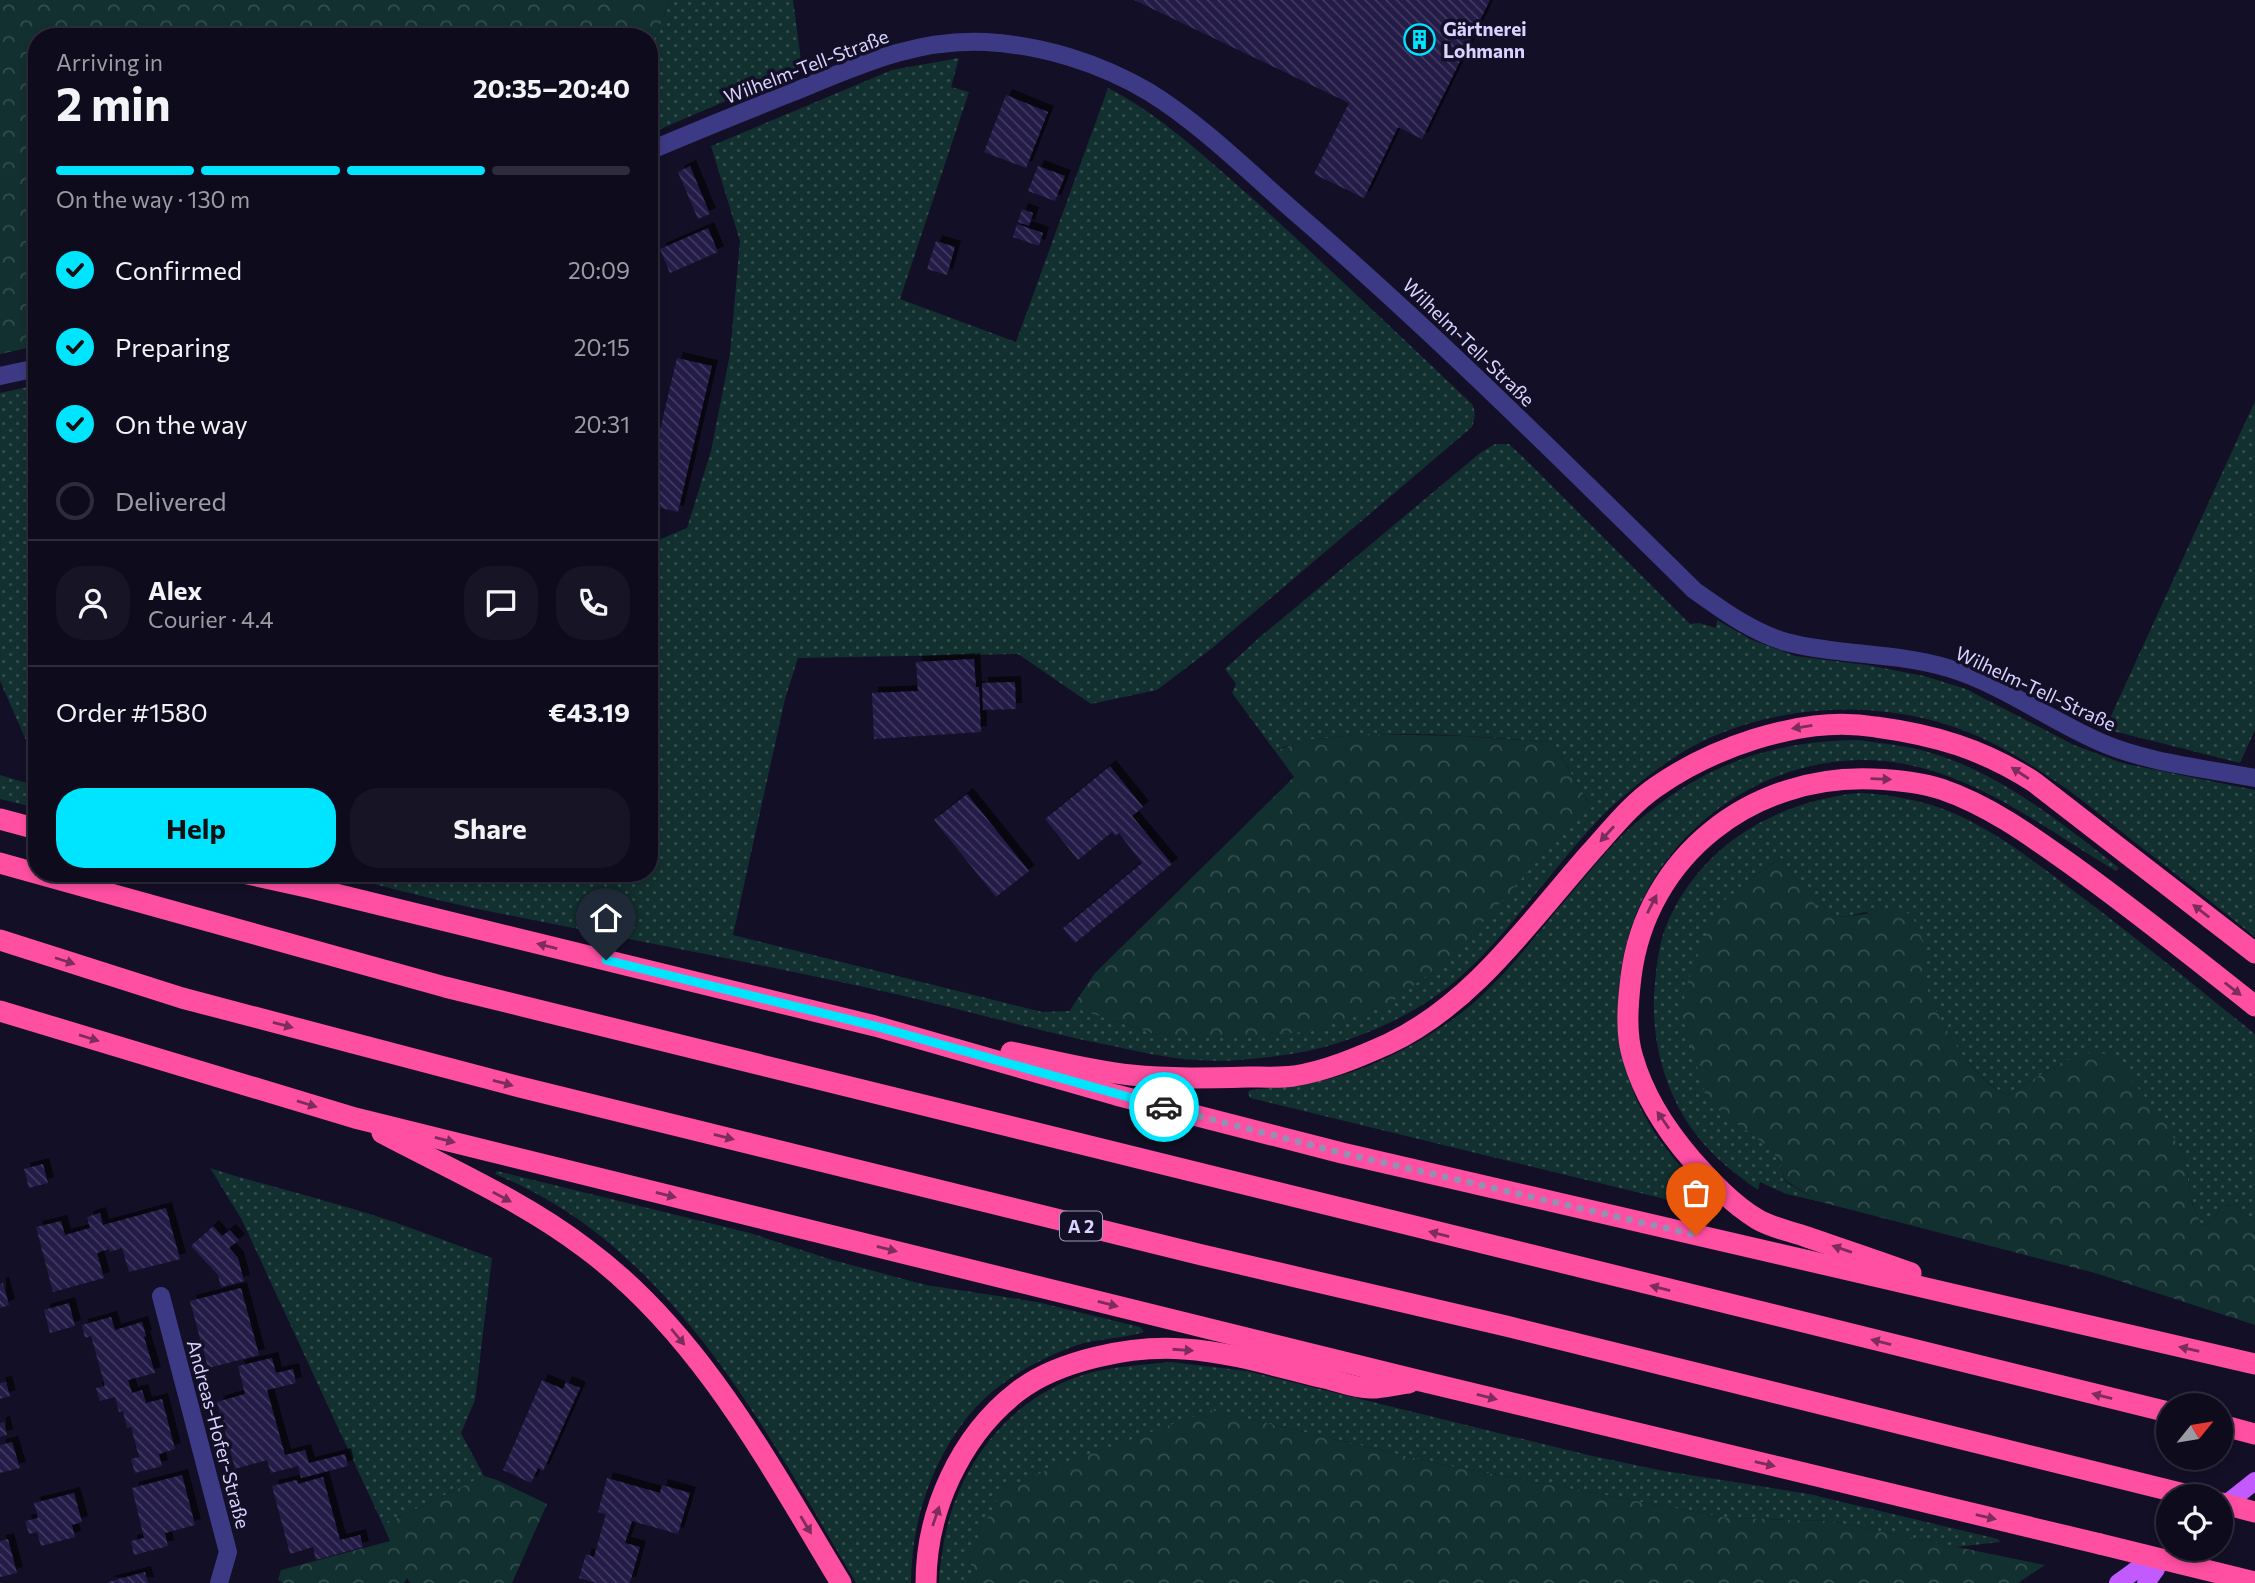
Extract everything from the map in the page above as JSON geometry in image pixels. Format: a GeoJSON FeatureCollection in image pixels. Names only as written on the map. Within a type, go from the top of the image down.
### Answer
{"type":"FeatureCollection","features":[{"type":"Feature","properties":{"kind":"highway"},"geometry":{"type":"LineString","coordinates":[[875,1026],[1130,1075],[1218,1078],[1295,1076],[1350,1060],[1391,1042],[1438,1014],[1473,986],[1617,823],[1653,788],[1688,766],[1735,746],[1790,729],[1825,723],[1852,723],[1905,731],[1972,748],[2008,765],[2034,782],[2255,953]]}},
{"type":"Feature","properties":{"kind":"highway"},"geometry":{"type":"LineString","coordinates":[[2022,1310],[1758,1220],[1715,1185],[1682,1147],[1650,1102],[1632,1055],[1628,1004],[1634,954],[1649,907],[1671,871],[1703,839],[1734,815],[1766,797],[1797,786],[1850,778],[1899,780],[1940,789],[1992,811],[2034,838],[2122,901],[2255,1006]]}},
{"type":"Feature","properties":{"kind":"highway"},"geometry":{"type":"LineString","coordinates":[[0,819],[28,827]]}},
{"type":"Feature","properties":{"kind":"highway"},"geometry":{"type":"LineString","coordinates":[[0,863],[28,871]]}},
{"type":"Feature","properties":{"kind":"highway"},"geometry":{"type":"LineString","coordinates":[[68,882],[472,994],[2156,1409]]}},
{"type":"Feature","properties":{"kind":"highway"},"geometry":{"type":"LineString","coordinates":[[284,882],[875,1026],[1116,1095],[1342,1153],[2255,1364]]}},
{"type":"Feature","properties":{"kind":"highway","name":"A 2"},"geometry":{"type":"LineString","coordinates":[[0,940],[182,998],[520,1087],[2156,1487]]}},
{"type":"Feature","properties":{"kind":"highway"},"geometry":{"type":"LineString","coordinates":[[0,1012],[355,1118],[1421,1381],[2255,1582]]}},
{"type":"Feature","properties":{"kind":"highway"},"geometry":{"type":"LineString","coordinates":[[355,1118],[541,1217],[586,1248],[627,1283],[665,1321],[696,1358],[775,1475],[841,1583]]}},
{"type":"Feature","properties":{"kind":"highway"},"geometry":{"type":"LineString","coordinates":[[926,1583],[926,1555],[933,1520],[962,1456],[994,1412],[1018,1391],[1048,1374],[1085,1361],[1156,1348],[1225,1354],[1370,1388],[1421,1381]]}},
{"type":"Feature","properties":{"kind":"highway"},"geometry":{"type":"LineString","coordinates":[[2233,1428],[2251,1433]]}},
{"type":"Feature","properties":{"kind":"highway"},"geometry":{"type":"LineString","coordinates":[[2233,1507],[2255,1511]]}},
{"type":"Feature","properties":{"kind":"main road"},"geometry":{"type":"LineString","coordinates":[[2233,1497],[2255,1481]]}},
{"type":"Feature","properties":{"kind":"main road"},"geometry":{"type":"LineString","coordinates":[[2118,1583],[2150,1572]]}},
{"type":"Feature","properties":{"kind":"street","name":"Wilhelm-Tell-Straße"},"geometry":{"type":"LineString","coordinates":[[658,147],[886,54],[941,43],[984,42],[1024,46],[1072,58],[1110,72],[1150,93],[1194,125],[1380,285],[1694,590],[1726,613],[1759,631],[1785,641],[1909,659],[1950,668],[2103,743],[2137,755],[2255,778]]}},
{"type":"Feature","properties":{"kind":"street"},"geometry":{"type":"LineString","coordinates":[[0,376],[28,370]]}},
{"type":"Feature","properties":{"kind":"street","name":"Andreas-Hofer-Straße"},"geometry":{"type":"LineString","coordinates":[[162,1296],[228,1552],[219,1583]]}},
{"type":"Feature","properties":{"kind":"green space"},"geometry":{"type":"Polygon","coordinates":[[[0,0],[671,0],[658,30],[28,28],[28,348],[0,354],[0,0]]]}},
{"type":"Feature","properties":{"kind":"green space"},"geometry":{"type":"Polygon","coordinates":[[[671,0],[793,0],[802,68],[658,130],[658,30],[671,0]]]}},
{"type":"Feature","properties":{"kind":"green space"},"geometry":{"type":"Polygon","coordinates":[[[959,58],[951,87],[969,92],[900,299],[1016,342],[1108,88],[1165,124],[1251,197],[1472,404],[1474,421],[1472,427],[1211,649],[1157,690],[1091,704],[1018,654],[798,658],[785,699],[733,935],[1042,1012],[1070,1011],[1072,1007],[1157,1035],[1546,849],[1589,803],[1552,742],[1391,734],[1313,740],[1275,751],[1232,693],[1236,684],[1225,669],[1480,453],[1495,444],[1509,444],[1690,624],[1699,623],[1716,628],[1717,620],[1750,639],[1795,656],[1867,665],[1924,676],[1966,689],[2074,745],[2122,763],[2255,790],[2255,937],[2077,797],[2005,750],[1955,727],[1923,718],[1856,710],[1789,714],[1724,732],[1685,751],[1648,776],[1605,813],[1496,941],[1441,992],[1400,1018],[1353,1038],[1330,1046],[1263,1058],[1209,1061],[1150,1054],[873,989],[472,908],[364,882],[658,882],[658,540],[687,528],[711,451],[730,354],[740,241],[711,146],[892,70],[959,58]]]}},
{"type":"Feature","properties":{"kind":"green space"},"geometry":{"type":"Polygon","coordinates":[[[28,387],[28,745],[0,681],[0,393],[28,387]]]}},
{"type":"Feature","properties":{"kind":"green space"},"geometry":{"type":"Polygon","coordinates":[[[2255,401],[2255,730],[2240,763],[2105,729],[2255,401]]]}},
{"type":"Feature","properties":{"kind":"green space"},"geometry":{"type":"Polygon","coordinates":[[[1367,734],[1464,736],[1552,742],[1589,803],[1451,958],[1386,1006],[1306,1032],[1227,1038],[1157,1035],[1072,1007],[1095,973],[1294,777],[1275,751],[1305,740],[1367,734]]]}},
{"type":"Feature","properties":{"kind":"green space"},"geometry":{"type":"Polygon","coordinates":[[[1858,740],[1921,750],[1976,770],[2050,815],[2119,868],[2116,871],[1977,788],[1916,767],[1884,761],[1840,761],[1797,770],[1757,785],[1720,808],[1687,836],[1660,870],[1639,908],[1625,950],[1619,995],[1624,1055],[1641,1109],[1675,1160],[1717,1204],[1714,1211],[1250,1098],[1250,1090],[1329,1079],[1368,1066],[1428,1036],[1463,1012],[1517,958],[1620,838],[1682,789],[1708,774],[1764,752],[1825,742],[1858,740]]]}},
{"type":"Feature","properties":{"kind":"green space"},"geometry":{"type":"Polygon","coordinates":[[[0,775],[28,783],[28,806],[0,799],[0,775]]]}},
{"type":"Feature","properties":{"kind":"green space"},"geometry":{"type":"Polygon","coordinates":[[[1858,793],[1893,796],[1928,804],[1965,818],[1993,834],[2109,917],[2255,1034],[2255,1221],[2231,1205],[2222,1206],[2209,1226],[2201,1224],[2189,1195],[2187,1168],[2062,1062],[2008,1095],[1995,1088],[1957,1048],[1930,999],[1925,984],[1922,940],[1866,912],[1844,917],[1818,910],[1781,858],[1723,902],[1703,1084],[1706,1097],[1770,1148],[1780,1163],[1785,1181],[1817,1201],[1786,1194],[1760,1182],[1758,1190],[1732,1171],[1709,1149],[1676,1103],[1663,1069],[1656,1034],[1654,998],[1658,955],[1671,915],[1704,866],[1725,846],[1748,830],[1800,805],[1858,793]]]}},
{"type":"Feature","properties":{"kind":"green space"},"geometry":{"type":"Polygon","coordinates":[[[1781,858],[1819,910],[1843,917],[1898,909],[1912,915],[1922,940],[1926,984],[1938,1014],[1969,1063],[1995,1088],[2008,1095],[2062,1062],[2091,1052],[2107,1054],[2128,1075],[2170,1129],[2187,1168],[2189,1195],[2201,1224],[2209,1226],[2222,1206],[2232,1205],[2255,1221],[2255,1325],[2095,1273],[1817,1201],[1785,1180],[1780,1163],[1770,1148],[1706,1097],[1681,1013],[1688,981],[1705,937],[1723,902],[1781,858]]]}},
{"type":"Feature","properties":{"kind":"green space"},"geometry":{"type":"Polygon","coordinates":[[[210,1168],[370,1214],[492,1258],[475,1400],[461,1433],[484,1476],[383,1525],[242,1220],[210,1168]]]}},
{"type":"Feature","properties":{"kind":"green space"},"geometry":{"type":"Polygon","coordinates":[[[497,1171],[750,1233],[829,1259],[926,1285],[1037,1302],[1140,1327],[1144,1332],[1081,1344],[1059,1352],[1021,1371],[987,1396],[949,1445],[928,1488],[915,1535],[911,1583],[856,1583],[748,1405],[707,1347],[663,1294],[613,1246],[557,1206],[495,1174],[497,1171]]]}},
{"type":"Feature","properties":{"kind":"green space"},"geometry":{"type":"Polygon","coordinates":[[[1171,1362],[1247,1371],[1588,1455],[1659,1470],[1809,1494],[1998,1539],[2000,1542],[1956,1547],[1830,1521],[1727,1518],[1444,1465],[1211,1410],[968,1556],[977,1583],[939,1583],[944,1541],[961,1486],[975,1461],[1011,1417],[1034,1399],[1086,1374],[1118,1367],[1171,1362]]]}},
{"type":"Feature","properties":{"kind":"green space"},"geometry":{"type":"Polygon","coordinates":[[[1211,1410],[1444,1465],[1727,1518],[1830,1521],[2045,1565],[2018,1583],[977,1583],[968,1556],[1003,1489],[1211,1410]]]}},
{"type":"Feature","properties":{"kind":"green space"},"geometry":{"type":"Polygon","coordinates":[[[484,1476],[547,1504],[512,1583],[410,1583],[407,1578],[404,1583],[283,1583],[278,1580],[281,1570],[390,1541],[383,1525],[484,1476]]]}},
{"type":"Feature","properties":{"kind":"building"},"geometry":{"type":"Polygon","coordinates":[[[1134,0],[1490,0],[1422,139],[1398,127],[1364,198],[1314,174],[1349,103],[1134,0]]]}},
{"type":"Feature","properties":{"kind":"building"},"geometry":{"type":"Polygon","coordinates":[[[1006,95],[1048,112],[1026,168],[984,152],[1006,95]]]}},
{"type":"Feature","properties":{"kind":"building"},"geometry":{"type":"Polygon","coordinates":[[[690,166],[710,214],[698,219],[678,172],[690,166]]]}},
{"type":"Feature","properties":{"kind":"building"},"geometry":{"type":"Polygon","coordinates":[[[1038,166],[1065,176],[1055,201],[1028,191],[1038,166]]]}},
{"type":"Feature","properties":{"kind":"building"},"geometry":{"type":"Polygon","coordinates":[[[1022,209],[1033,213],[1029,226],[1018,222],[1022,209]]]}},
{"type":"Feature","properties":{"kind":"building"},"geometry":{"type":"Polygon","coordinates":[[[1017,224],[1043,233],[1039,246],[1013,237],[1017,224]]]}},
{"type":"Feature","properties":{"kind":"building"},"geometry":{"type":"Polygon","coordinates":[[[708,228],[718,252],[670,273],[660,249],[708,228]]]}},
{"type":"Feature","properties":{"kind":"building"},"geometry":{"type":"Polygon","coordinates":[[[936,241],[955,247],[947,275],[927,269],[936,241]]]}},
{"type":"Feature","properties":{"kind":"building"},"geometry":{"type":"Polygon","coordinates":[[[677,358],[712,366],[678,512],[658,507],[658,438],[677,358]]]}},
{"type":"Feature","properties":{"kind":"building"},"geometry":{"type":"Polygon","coordinates":[[[974,659],[976,687],[979,687],[981,732],[874,739],[872,693],[918,691],[916,662],[974,659]]]}},
{"type":"Feature","properties":{"kind":"building"},"geometry":{"type":"Polygon","coordinates":[[[1015,682],[1016,709],[983,710],[982,683],[1015,682]]]}},
{"type":"Feature","properties":{"kind":"building"},"geometry":{"type":"Polygon","coordinates":[[[1110,766],[1143,807],[1132,816],[1172,864],[1075,943],[1063,928],[1142,863],[1119,833],[1115,836],[1112,832],[1078,860],[1045,819],[1110,766]]]}},
{"type":"Feature","properties":{"kind":"building"},"geometry":{"type":"Polygon","coordinates":[[[967,794],[1029,871],[996,897],[934,820],[967,794]]]}},
{"type":"Feature","properties":{"kind":"building"},"geometry":{"type":"Polygon","coordinates":[[[43,1164],[48,1183],[29,1188],[24,1169],[43,1164]]]}},
{"type":"Feature","properties":{"kind":"building"},"geometry":{"type":"Polygon","coordinates":[[[166,1208],[180,1259],[129,1272],[122,1248],[110,1252],[109,1249],[97,1253],[104,1278],[53,1292],[36,1227],[61,1221],[65,1235],[90,1228],[87,1217],[100,1213],[103,1225],[166,1208]]]}},
{"type":"Feature","properties":{"kind":"building"},"geometry":{"type":"Polygon","coordinates":[[[213,1226],[222,1236],[230,1230],[239,1240],[229,1248],[238,1258],[244,1281],[221,1287],[218,1275],[191,1246],[213,1226]]]}},
{"type":"Feature","properties":{"kind":"building"},"geometry":{"type":"Polygon","coordinates":[[[3,1283],[9,1305],[0,1308],[0,1284],[3,1283]]]}},
{"type":"Feature","properties":{"kind":"building"},"geometry":{"type":"Polygon","coordinates":[[[241,1288],[259,1355],[208,1368],[190,1301],[241,1288]]]}},
{"type":"Feature","properties":{"kind":"building"},"geometry":{"type":"Polygon","coordinates":[[[69,1303],[75,1326],[50,1333],[44,1310],[69,1303]]]}},
{"type":"Feature","properties":{"kind":"building"},"geometry":{"type":"Polygon","coordinates":[[[111,1317],[115,1330],[142,1322],[155,1373],[128,1380],[132,1393],[142,1390],[146,1403],[162,1399],[175,1449],[159,1454],[162,1466],[135,1473],[131,1459],[139,1457],[131,1427],[127,1428],[123,1411],[119,1412],[115,1397],[100,1401],[96,1388],[105,1386],[91,1336],[85,1338],[82,1325],[111,1317]]]}},
{"type":"Feature","properties":{"kind":"building"},"geometry":{"type":"Polygon","coordinates":[[[272,1358],[276,1373],[293,1369],[296,1383],[267,1390],[285,1455],[305,1450],[309,1463],[345,1454],[348,1466],[301,1478],[298,1466],[271,1473],[267,1460],[235,1469],[217,1402],[245,1394],[238,1366],[272,1358]]]}},
{"type":"Feature","properties":{"kind":"building"},"geometry":{"type":"Polygon","coordinates":[[[542,1380],[563,1389],[566,1382],[580,1388],[543,1471],[538,1468],[531,1483],[503,1470],[542,1380]]]}},
{"type":"Feature","properties":{"kind":"building"},"geometry":{"type":"Polygon","coordinates":[[[6,1382],[10,1396],[0,1399],[0,1383],[6,1382]]]}},
{"type":"Feature","properties":{"kind":"building"},"geometry":{"type":"Polygon","coordinates":[[[4,1422],[7,1435],[0,1437],[0,1423],[4,1422]]]}},
{"type":"Feature","properties":{"kind":"building"},"geometry":{"type":"Polygon","coordinates":[[[12,1442],[20,1468],[0,1473],[0,1445],[12,1442]]]}},
{"type":"Feature","properties":{"kind":"building"},"geometry":{"type":"Polygon","coordinates":[[[182,1475],[195,1525],[165,1533],[168,1546],[134,1555],[131,1541],[144,1538],[132,1488],[182,1475]]]}},
{"type":"Feature","properties":{"kind":"building"},"geometry":{"type":"Polygon","coordinates":[[[323,1477],[340,1540],[360,1535],[363,1547],[316,1560],[313,1547],[290,1554],[272,1486],[297,1480],[298,1484],[323,1477]]]}},
{"type":"Feature","properties":{"kind":"building"},"geometry":{"type":"Polygon","coordinates":[[[607,1478],[660,1493],[662,1485],[690,1493],[678,1534],[632,1521],[625,1543],[640,1547],[630,1583],[597,1583],[579,1578],[586,1554],[594,1557],[606,1514],[598,1512],[607,1478]]]}},
{"type":"Feature","properties":{"kind":"building"},"geometry":{"type":"Polygon","coordinates":[[[74,1493],[82,1522],[72,1525],[75,1537],[41,1546],[37,1532],[29,1534],[25,1521],[38,1518],[34,1503],[74,1493]]]}},
{"type":"Feature","properties":{"kind":"building"},"geometry":{"type":"Polygon","coordinates":[[[8,1539],[17,1573],[0,1577],[0,1541],[8,1539]]]}},
{"type":"Feature","properties":{"kind":"building"},"geometry":{"type":"Polygon","coordinates":[[[145,1572],[148,1583],[108,1583],[108,1582],[145,1572]]]}},
{"type":"Feature","properties":{"kind":"way so far"},"geometry":{"type":"LineString","coordinates":[[1164,1107],[1342,1153],[1696,1235]]}},
{"type":"Feature","properties":{"kind":"place","name":"Gärtnerei Lohmann"},"geometry":{"type":"Point","coordinates":[1420,39]}},
{"type":"Feature","properties":{"kind":"route"},"geometry":{"type":"LineString","coordinates":[[606,960],[875,1026],[1164,1107]]}}]}
